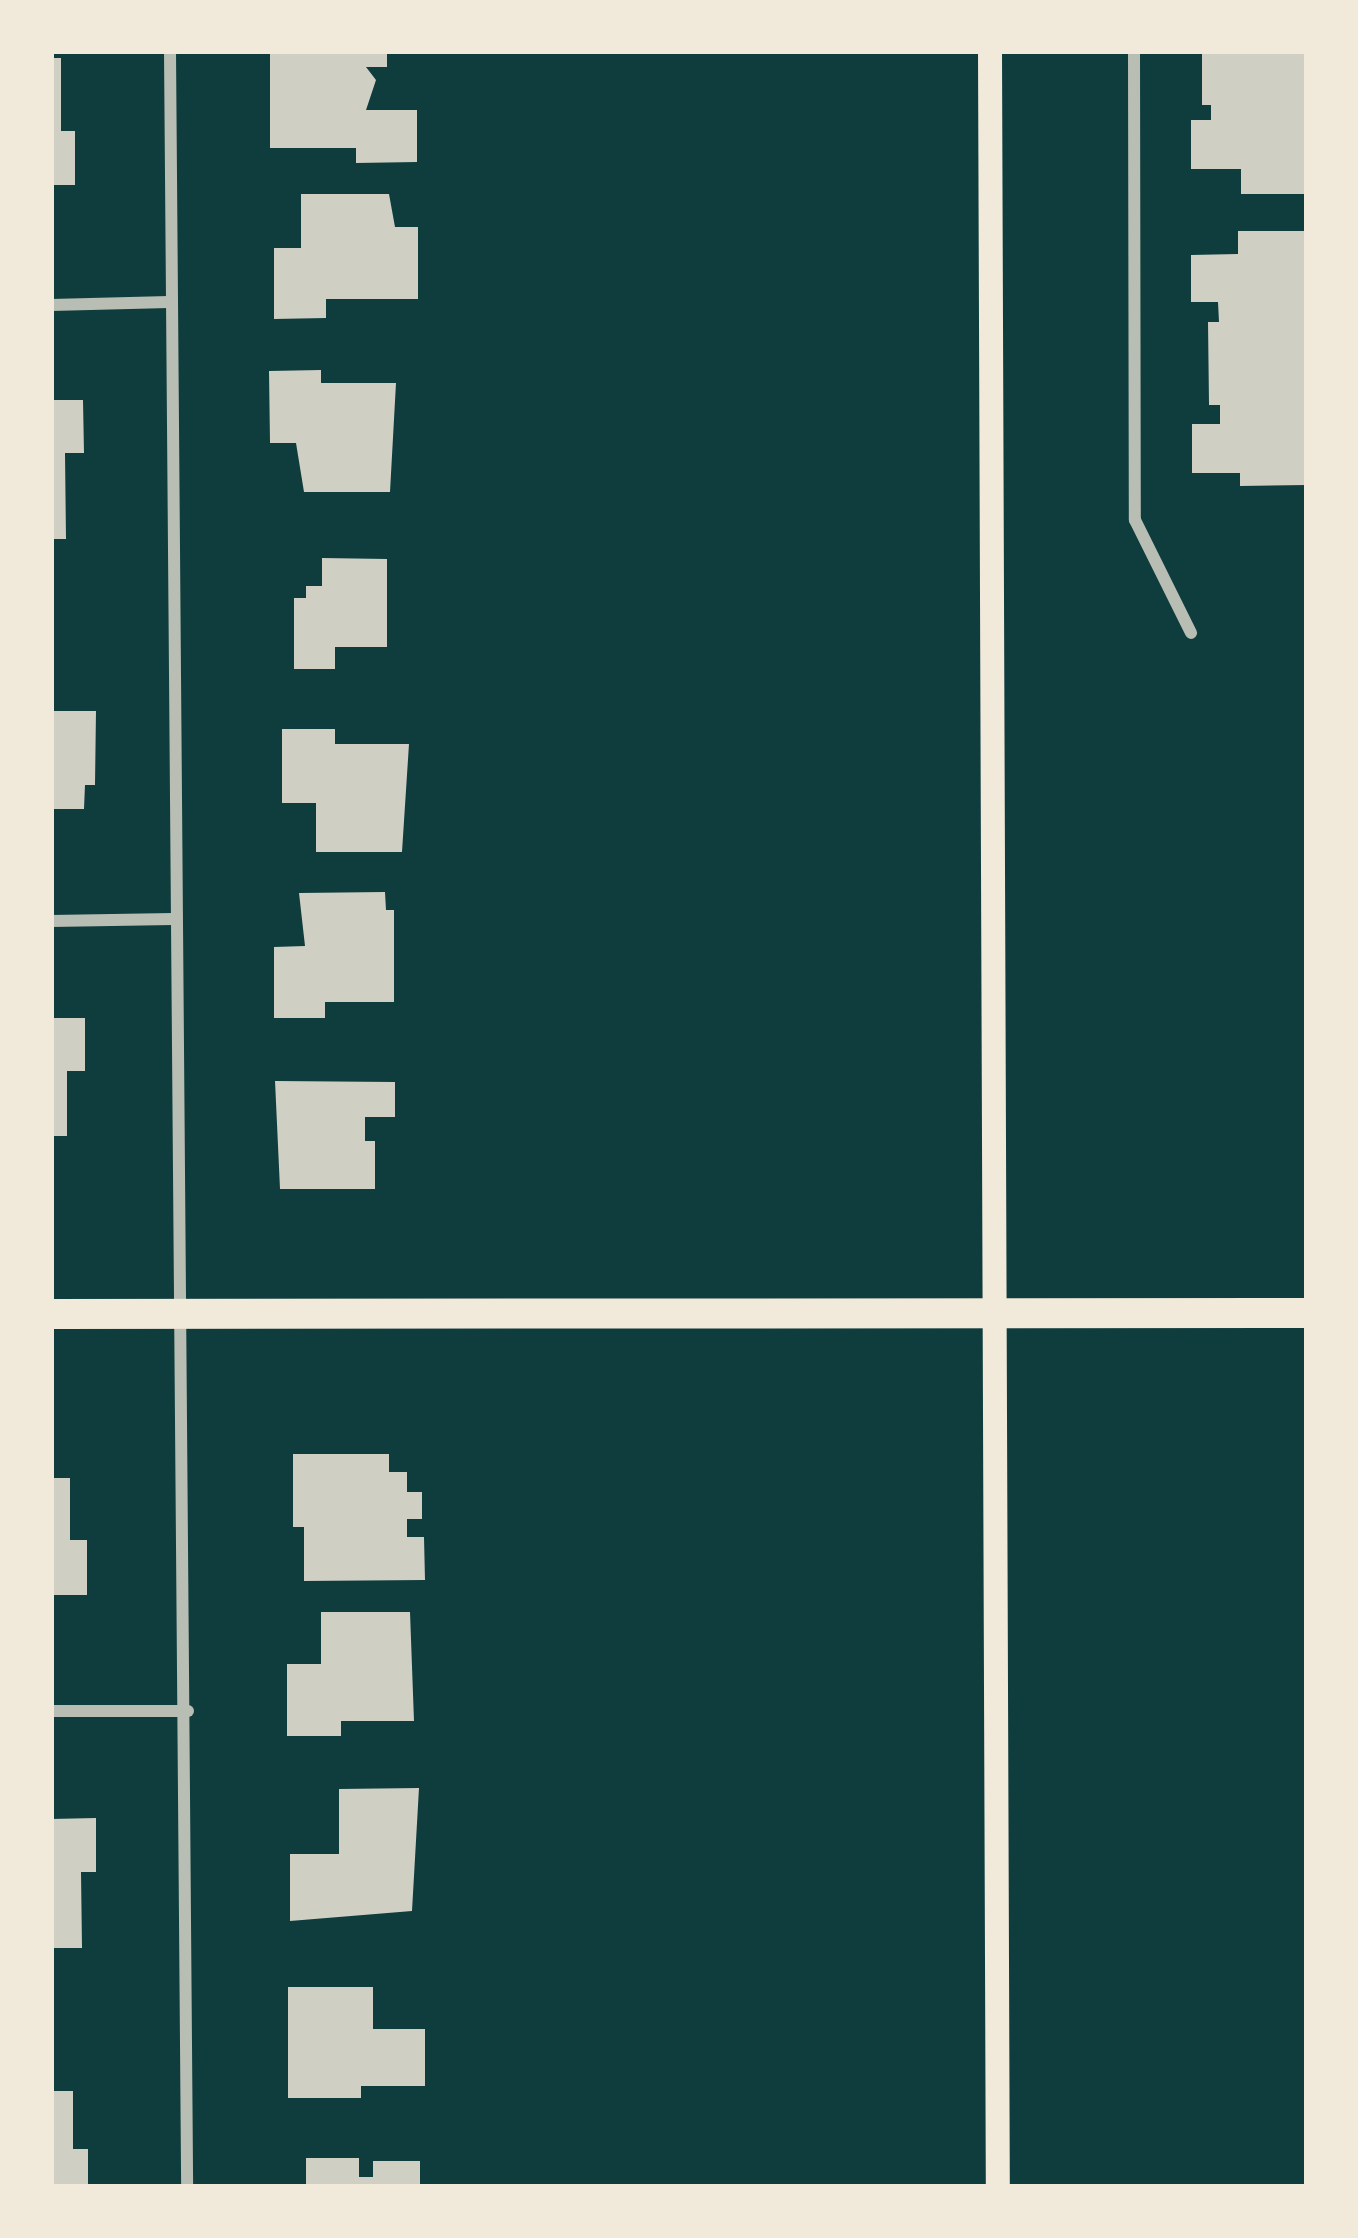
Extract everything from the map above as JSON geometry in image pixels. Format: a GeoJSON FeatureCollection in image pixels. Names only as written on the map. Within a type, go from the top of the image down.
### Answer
{"type":"FeatureCollection","features":[{"type":"Feature","properties":{"kind":"main road"},"geometry":{"type":"LineString","coordinates":[[990,51],[998,2187]]}},
{"type":"Feature","properties":{"kind":"main road"},"geometry":{"type":"LineString","coordinates":[[51,1314],[1307,1313]]}},
{"type":"Feature","properties":{"kind":"street"},"geometry":{"type":"LineString","coordinates":[[170,51],[173,920],[185,1314],[187,2187]]}},
{"type":"Feature","properties":{"kind":"street"},"geometry":{"type":"LineString","coordinates":[[1134,51],[1136,520],[1191,633]]}},
{"type":"Feature","properties":{"kind":"street"},"geometry":{"type":"LineString","coordinates":[[51,304],[169,302]]}},
{"type":"Feature","properties":{"kind":"street"},"geometry":{"type":"LineString","coordinates":[[51,921],[173,920]]}},
{"type":"Feature","properties":{"kind":"street"},"geometry":{"type":"LineString","coordinates":[[51,1711],[188,1711]]}},
{"type":"Feature","properties":{"kind":"building"},"geometry":{"type":"Polygon","coordinates":[[[270,51],[387,51],[387,67],[366,67],[376,80],[366,110],[417,110],[417,162],[356,163],[356,148],[270,148],[270,51]]]}},
{"type":"Feature","properties":{"kind":"building"},"geometry":{"type":"Polygon","coordinates":[[[1202,51],[1307,51],[1307,194],[1241,194],[1241,169],[1191,169],[1191,120],[1211,120],[1211,105],[1202,105],[1202,51]]]}},
{"type":"Feature","properties":{"kind":"building"},"geometry":{"type":"Polygon","coordinates":[[[51,58],[61,58],[61,131],[75,131],[75,185],[51,185],[51,58]]]}},
{"type":"Feature","properties":{"kind":"building"},"geometry":{"type":"Polygon","coordinates":[[[301,194],[389,194],[395,227],[418,227],[418,299],[326,299],[326,318],[274,319],[274,248],[301,248],[301,194]]]}},
{"type":"Feature","properties":{"kind":"building"},"geometry":{"type":"Polygon","coordinates":[[[1238,231],[1307,231],[1307,485],[1240,486],[1240,473],[1192,473],[1192,424],[1220,424],[1220,405],[1209,405],[1208,322],[1219,322],[1218,302],[1191,302],[1191,255],[1238,254],[1238,231]]]}},
{"type":"Feature","properties":{"kind":"building"},"geometry":{"type":"Polygon","coordinates":[[[321,370],[321,383],[396,383],[390,492],[304,492],[296,443],[270,443],[269,371],[321,370]]]}},
{"type":"Feature","properties":{"kind":"building"},"geometry":{"type":"Polygon","coordinates":[[[51,400],[83,400],[84,453],[65,453],[66,539],[51,539],[51,400]]]}},
{"type":"Feature","properties":{"kind":"building"},"geometry":{"type":"Polygon","coordinates":[[[322,558],[387,559],[387,647],[335,647],[335,669],[294,669],[294,598],[306,598],[306,586],[322,586],[322,558]]]}},
{"type":"Feature","properties":{"kind":"building"},"geometry":{"type":"Polygon","coordinates":[[[51,711],[96,711],[95,785],[85,785],[84,809],[51,809],[51,711]]]}},
{"type":"Feature","properties":{"kind":"building"},"geometry":{"type":"Polygon","coordinates":[[[282,729],[335,729],[335,744],[409,744],[402,852],[316,852],[316,803],[282,803],[282,729]]]}},
{"type":"Feature","properties":{"kind":"building"},"geometry":{"type":"Polygon","coordinates":[[[385,892],[386,910],[394,910],[394,1002],[325,1002],[325,1018],[274,1018],[274,947],[305,946],[299,893],[385,892]]]}},
{"type":"Feature","properties":{"kind":"building"},"geometry":{"type":"Polygon","coordinates":[[[51,1018],[85,1018],[85,1071],[67,1071],[67,1136],[51,1136],[51,1018]]]}},
{"type":"Feature","properties":{"kind":"building"},"geometry":{"type":"Polygon","coordinates":[[[275,1081],[395,1082],[395,1117],[365,1117],[365,1141],[375,1141],[375,1189],[280,1189],[275,1081]]]}},
{"type":"Feature","properties":{"kind":"building"},"geometry":{"type":"Polygon","coordinates":[[[293,1454],[389,1454],[389,1472],[407,1472],[407,1492],[422,1492],[422,1519],[407,1519],[407,1537],[424,1537],[425,1580],[304,1581],[304,1527],[293,1527],[293,1454]]]}},
{"type":"Feature","properties":{"kind":"building"},"geometry":{"type":"Polygon","coordinates":[[[51,1478],[70,1478],[70,1540],[87,1540],[87,1595],[51,1595],[51,1478]]]}},
{"type":"Feature","properties":{"kind":"building"},"geometry":{"type":"Polygon","coordinates":[[[321,1612],[410,1612],[414,1721],[341,1721],[341,1736],[287,1736],[287,1664],[321,1664],[321,1612]]]}},
{"type":"Feature","properties":{"kind":"building"},"geometry":{"type":"Polygon","coordinates":[[[419,1788],[412,1911],[290,1921],[290,1854],[339,1854],[339,1789],[419,1788]]]}},
{"type":"Feature","properties":{"kind":"building"},"geometry":{"type":"Polygon","coordinates":[[[96,1818],[96,1872],[81,1872],[82,1948],[51,1948],[51,1819],[96,1818]]]}},
{"type":"Feature","properties":{"kind":"building"},"geometry":{"type":"Polygon","coordinates":[[[288,1987],[373,1987],[373,2029],[425,2029],[425,2086],[361,2086],[361,2098],[288,2098],[288,1987]]]}},
{"type":"Feature","properties":{"kind":"building"},"geometry":{"type":"Polygon","coordinates":[[[51,2091],[73,2091],[73,2149],[88,2149],[88,2187],[51,2187],[51,2091]]]}},
{"type":"Feature","properties":{"kind":"building"},"geometry":{"type":"Polygon","coordinates":[[[306,2158],[359,2158],[359,2177],[373,2177],[373,2161],[420,2161],[420,2187],[306,2187],[306,2158]]]}}]}
